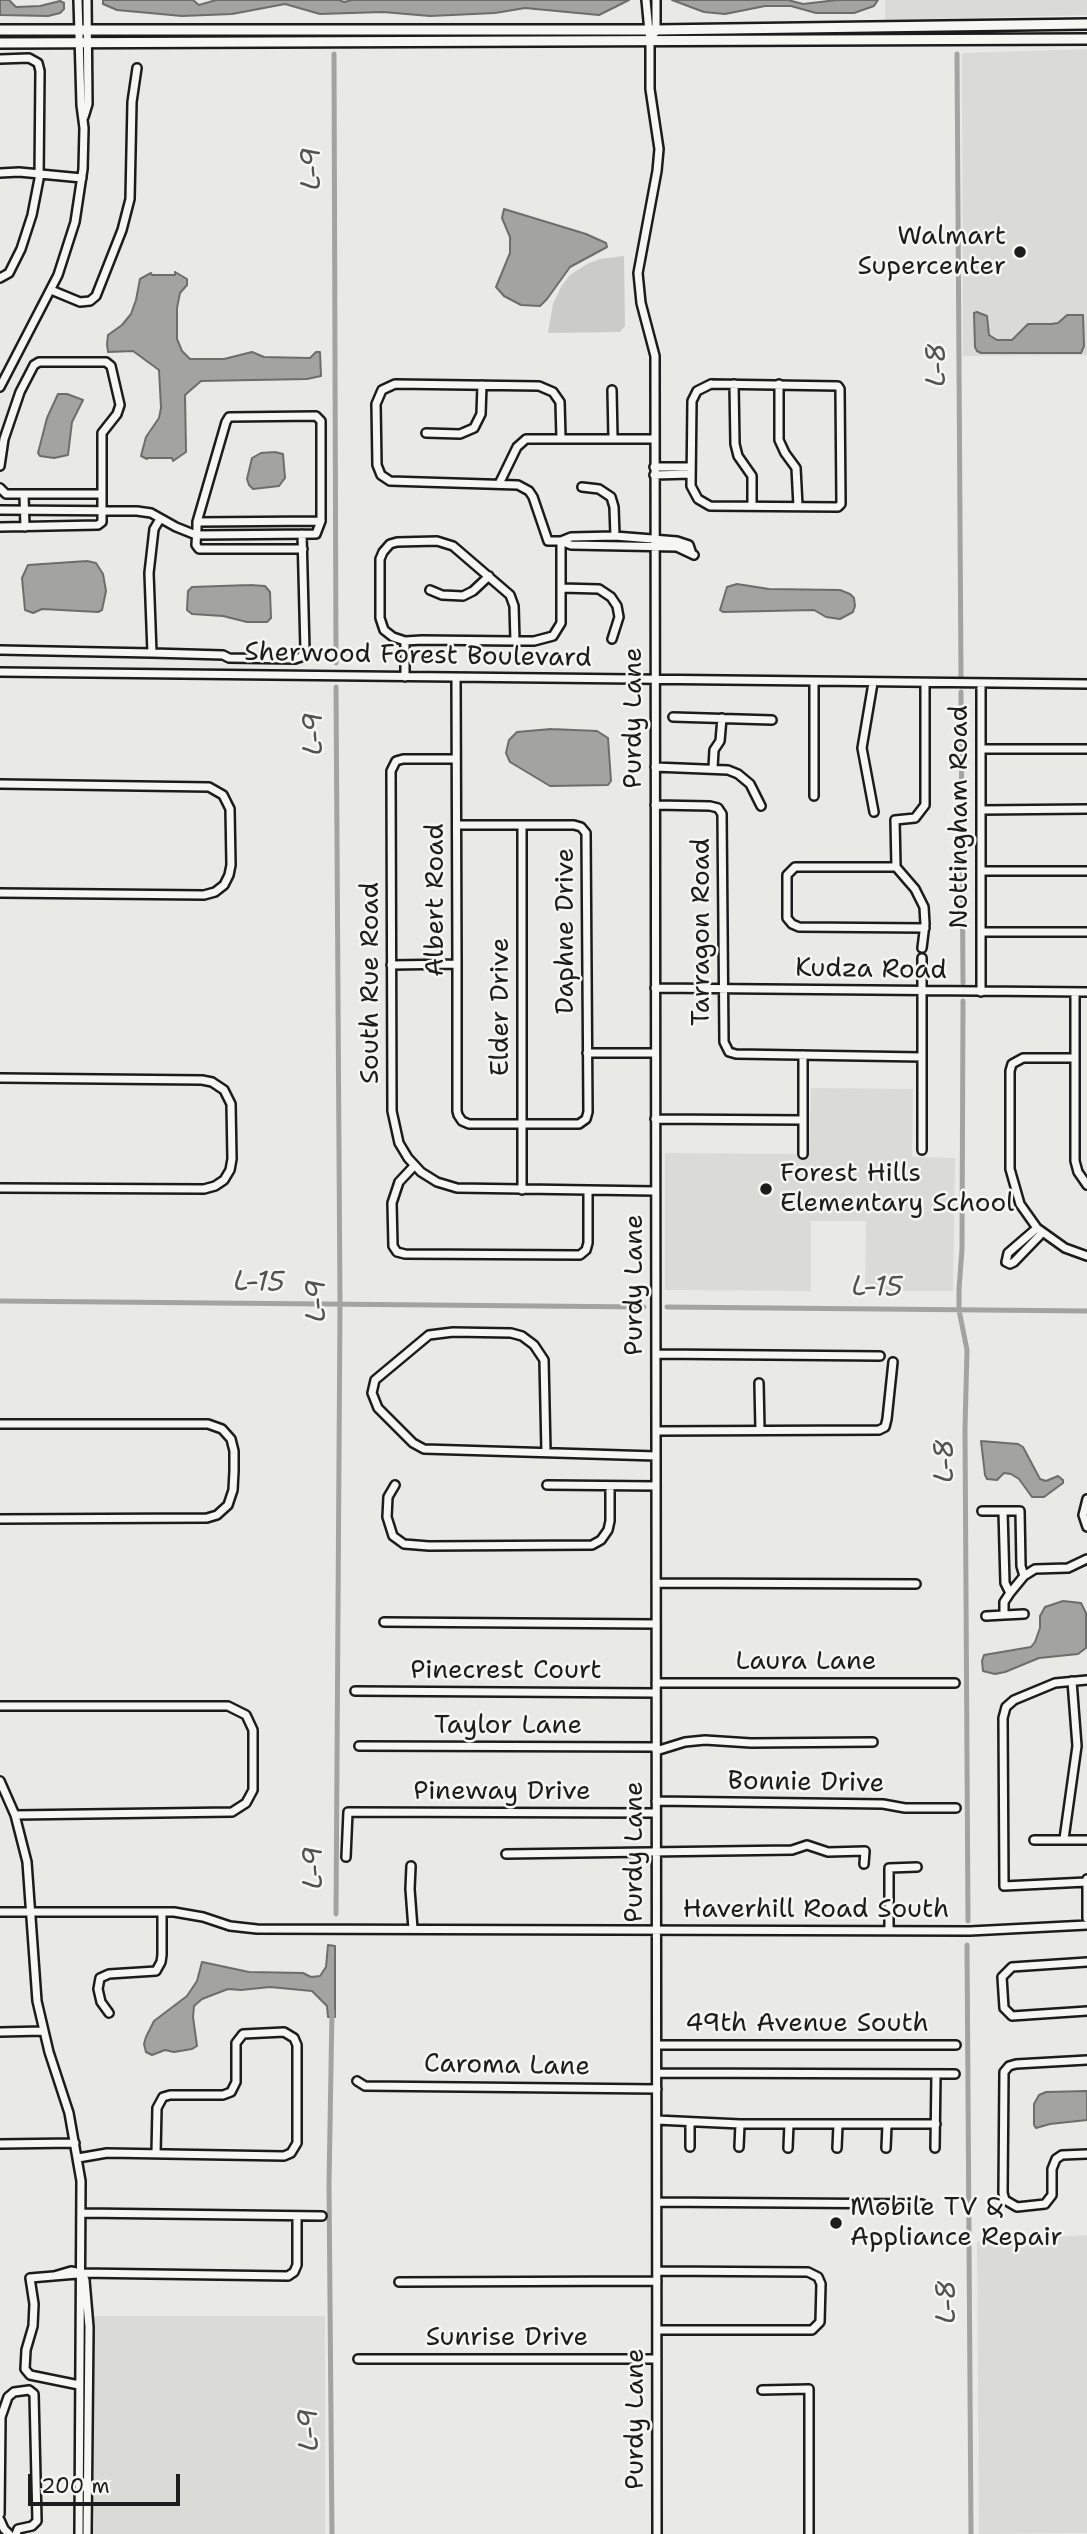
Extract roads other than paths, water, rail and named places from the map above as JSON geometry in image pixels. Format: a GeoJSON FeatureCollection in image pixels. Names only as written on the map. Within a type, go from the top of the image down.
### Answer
{"type":"FeatureCollection","features":[{"type":"Feature","properties":{"kind":"main road"},"geometry":{"type":"LineString","coordinates":[[0,30],[651,30],[1085,24]]}},
{"type":"Feature","properties":{"kind":"main road"},"geometry":{"type":"LineString","coordinates":[[1024,40],[1038,31],[1070,30],[1085,24]]}},
{"type":"Feature","properties":{"kind":"main road"},"geometry":{"type":"LineString","coordinates":[[1000,40],[1016,34],[1025,26]]}},
{"type":"Feature","properties":{"kind":"main road"},"geometry":{"type":"LineString","coordinates":[[256,29],[256,40]]}},
{"type":"Feature","properties":{"kind":"main road"},"geometry":{"type":"LineString","coordinates":[[0,43],[1087,39]]}},
{"type":"Feature","properties":{"kind":"street"},"geometry":{"type":"LineString","coordinates":[[0,387],[51,290],[71,238],[82,178],[84,118],[81,105],[83,42],[78,0]]}},
{"type":"Feature","properties":{"kind":"street"},"geometry":{"type":"LineString","coordinates":[[82,30],[87,0]]}},
{"type":"Feature","properties":{"kind":"street"},"geometry":{"type":"LineString","coordinates":[[646,0],[651,30]]}},
{"type":"Feature","properties":{"kind":"street"},"geometry":{"type":"LineString","coordinates":[[651,30],[656,0]]}},
{"type":"Feature","properties":{"kind":"street","name":"Purdy Lane"},"geometry":{"type":"LineString","coordinates":[[651,30],[649,84],[659,140],[659,162],[640,256],[638,282],[654,352],[657,2534]]}},
{"type":"Feature","properties":{"kind":"street"},"geometry":{"type":"LineString","coordinates":[[0,59],[29,58],[38,63],[40,71],[39,174],[32,215],[21,249],[9,273],[0,278]]}},
{"type":"Feature","properties":{"kind":"street"},"geometry":{"type":"LineString","coordinates":[[51,290],[79,302],[90,301],[96,296],[122,230],[130,199],[132,102],[137,68]]}},
{"type":"Feature","properties":{"kind":"street"},"geometry":{"type":"LineString","coordinates":[[0,173],[82,178]]}},
{"type":"Feature","properties":{"kind":"street"},"geometry":{"type":"LineString","coordinates":[[0,466],[4,439],[20,392],[34,365],[39,362],[107,362],[111,366],[120,405],[117,414],[102,433],[102,522],[98,525],[0,527]]}},
{"type":"Feature","properties":{"kind":"street"},"geometry":{"type":"LineString","coordinates":[[561,438],[560,402],[550,389],[539,386],[395,384],[385,388],[378,397],[375,408],[377,465],[382,475],[393,482],[519,485],[529,491],[548,541],[561,541],[571,545],[683,541],[689,545],[693,555]]}},
{"type":"Feature","properties":{"kind":"street"},"geometry":{"type":"LineString","coordinates":[[734,384],[735,444],[740,460],[752,475],[752,506]]}},
{"type":"Feature","properties":{"kind":"street"},"geometry":{"type":"LineString","coordinates":[[779,384],[779,440],[796,468],[798,506]]}},
{"type":"Feature","properties":{"kind":"street"},"geometry":{"type":"LineString","coordinates":[[779,384],[835,385],[840,389],[841,504],[710,506],[704,503],[692,490],[690,471],[693,397],[700,388],[708,385],[779,384]]}},
{"type":"Feature","properties":{"kind":"street"},"geometry":{"type":"LineString","coordinates":[[426,433],[460,434],[474,428],[481,414],[482,385]]}},
{"type":"Feature","properties":{"kind":"street"},"geometry":{"type":"LineString","coordinates":[[612,390],[612,439]]}},
{"type":"Feature","properties":{"kind":"street"},"geometry":{"type":"LineString","coordinates":[[0,510],[137,511],[151,513],[197,535],[316,534],[321,521],[321,421],[316,416],[229,417],[198,522],[197,535],[196,545],[200,549],[303,549]]}},
{"type":"Feature","properties":{"kind":"street"},"geometry":{"type":"LineString","coordinates":[[499,484],[517,447],[530,438],[654,439]]}},
{"type":"Feature","properties":{"kind":"street"},"geometry":{"type":"LineString","coordinates":[[654,471],[690,471]]}},
{"type":"Feature","properties":{"kind":"street"},"geometry":{"type":"LineString","coordinates":[[582,487],[599,489],[611,497],[614,504],[615,536]]}},
{"type":"Feature","properties":{"kind":"street"},"geometry":{"type":"LineString","coordinates":[[0,488],[6,494],[100,494]]}},
{"type":"Feature","properties":{"kind":"street"},"geometry":{"type":"LineString","coordinates":[[24,495],[25,527]]}},
{"type":"Feature","properties":{"kind":"street"},"geometry":{"type":"LineString","coordinates":[[152,653],[149,573],[154,528],[160,519]]}},
{"type":"Feature","properties":{"kind":"street"},"geometry":{"type":"LineString","coordinates":[[198,522],[321,521]]}},
{"type":"Feature","properties":{"kind":"street"},"geometry":{"type":"LineString","coordinates":[[0,650],[223,655],[229,658],[301,657],[304,650],[302,534]]}},
{"type":"Feature","properties":{"kind":"street"},"geometry":{"type":"LineString","coordinates":[[561,541],[570,537],[615,536],[655,543]]}},
{"type":"Feature","properties":{"kind":"street"},"geometry":{"type":"LineString","coordinates":[[515,641],[512,598],[456,548],[441,541],[397,542],[387,547],[380,559],[380,618],[387,632],[397,639],[405,641],[515,641],[542,640],[555,634],[561,623],[561,541]]}},
{"type":"Feature","properties":{"kind":"street"},"geometry":{"type":"LineString","coordinates":[[430,590],[442,595],[463,596],[473,592],[489,576]]}},
{"type":"Feature","properties":{"kind":"street"},"geometry":{"type":"LineString","coordinates":[[561,589],[599,589],[611,597],[617,606],[619,617],[612,639]]}},
{"type":"Feature","properties":{"kind":"street"},"geometry":{"type":"LineString","coordinates":[[405,641],[405,677]]}},
{"type":"Feature","properties":{"kind":"street","name":"Sherwood Forest Boulevard"},"geometry":{"type":"LineString","coordinates":[[0,672],[1087,684]]}},
{"type":"Feature","properties":{"kind":"street","name":"Albert Road"},"geometry":{"type":"LineString","coordinates":[[456,678],[457,1111],[462,1121],[469,1124],[522,1125]]}},
{"type":"Feature","properties":{"kind":"street"},"geometry":{"type":"LineString","coordinates":[[814,682],[814,796]]}},
{"type":"Feature","properties":{"kind":"street"},"geometry":{"type":"LineString","coordinates":[[873,683],[862,748],[874,813]]}},
{"type":"Feature","properties":{"kind":"street"},"geometry":{"type":"LineString","coordinates":[[922,948],[925,916],[919,896],[897,867],[895,820],[915,818],[925,805],[925,684]]}},
{"type":"Feature","properties":{"kind":"street","name":"Nottingham Road"},"geometry":{"type":"LineString","coordinates":[[981,684],[981,992]]}},
{"type":"Feature","properties":{"kind":"street"},"geometry":{"type":"LineString","coordinates":[[673,717],[772,720]]}},
{"type":"Feature","properties":{"kind":"street"},"geometry":{"type":"LineString","coordinates":[[713,768],[714,750],[720,741],[722,718]]}},
{"type":"Feature","properties":{"kind":"street"},"geometry":{"type":"LineString","coordinates":[[981,749],[1087,749]]}},
{"type":"Feature","properties":{"kind":"street","name":"South Rue Road"},"geometry":{"type":"LineString","coordinates":[[414,1166],[398,1143],[392,1119],[392,768],[396,761],[403,759],[456,759]]}},
{"type":"Feature","properties":{"kind":"street"},"geometry":{"type":"LineString","coordinates":[[655,767],[728,769],[744,778],[756,793],[761,806]]}},
{"type":"Feature","properties":{"kind":"street"},"geometry":{"type":"LineString","coordinates":[[0,784],[209,787],[223,795],[229,805],[231,842],[229,875],[221,887],[208,894],[0,893]]}},
{"type":"Feature","properties":{"kind":"street","name":"Tarragon Road"},"geometry":{"type":"LineString","coordinates":[[655,805],[710,806],[718,808],[722,814],[723,1041],[729,1052],[922,1057]]}},
{"type":"Feature","properties":{"kind":"street"},"geometry":{"type":"LineString","coordinates":[[981,810],[1087,809]]}},
{"type":"Feature","properties":{"kind":"street","name":"Daphne Drive"},"geometry":{"type":"LineString","coordinates":[[457,825],[578,825],[586,833],[588,1112],[586,1119],[576,1125],[522,1125]]}},
{"type":"Feature","properties":{"kind":"street","name":"Elder Drive"},"geometry":{"type":"LineString","coordinates":[[522,825],[523,1190]]}},
{"type":"Feature","properties":{"kind":"street"},"geometry":{"type":"LineString","coordinates":[[897,867],[799,866],[789,872],[787,879],[786,914],[792,924],[799,927],[925,928]]}},
{"type":"Feature","properties":{"kind":"street"},"geometry":{"type":"LineString","coordinates":[[981,871],[1087,871]]}},
{"type":"Feature","properties":{"kind":"street"},"geometry":{"type":"LineString","coordinates":[[981,932],[1087,932]]}},
{"type":"Feature","properties":{"kind":"street"},"geometry":{"type":"LineString","coordinates":[[922,958],[922,1150]]}},
{"type":"Feature","properties":{"kind":"street"},"geometry":{"type":"LineString","coordinates":[[391,965],[457,964]]}},
{"type":"Feature","properties":{"kind":"street","name":"Kudza Road"},"geometry":{"type":"LineString","coordinates":[[655,988],[1087,992]]}},
{"type":"Feature","properties":{"kind":"street"},"geometry":{"type":"LineString","coordinates":[[1075,992],[1075,1161],[1078,1172],[1087,1185]]}},
{"type":"Feature","properties":{"kind":"street"},"geometry":{"type":"LineString","coordinates":[[587,1053],[655,1052]]}},
{"type":"Feature","properties":{"kind":"street"},"geometry":{"type":"LineString","coordinates":[[803,1055],[803,1154]]}},
{"type":"Feature","properties":{"kind":"street"},"geometry":{"type":"LineString","coordinates":[[1075,1058],[1023,1058],[1015,1061],[1010,1071],[1010,1169],[1020,1203],[1040,1231],[1065,1248],[1087,1256]]}},
{"type":"Feature","properties":{"kind":"street"},"geometry":{"type":"LineString","coordinates":[[0,1078],[209,1081],[219,1086],[229,1097],[232,1108],[230,1170],[224,1180],[211,1188],[0,1188]]}},
{"type":"Feature","properties":{"kind":"street"},"geometry":{"type":"LineString","coordinates":[[655,1119],[803,1120]]}},
{"type":"Feature","properties":{"kind":"street"},"geometry":{"type":"LineString","coordinates":[[588,1190],[588,1243],[586,1250],[576,1255],[405,1254],[397,1252],[392,1242],[393,1196],[399,1182],[414,1166],[437,1182],[457,1188],[655,1191]]}},
{"type":"Feature","properties":{"kind":"street"},"geometry":{"type":"LineString","coordinates":[[1040,1231],[1014,1262],[1006,1262],[1008,1253],[1040,1231]]}},
{"type":"Feature","properties":{"kind":"street"},"geometry":{"type":"LineString","coordinates":[[545,1452],[544,1360],[534,1345],[515,1334],[453,1332],[429,1335],[377,1377],[373,1384],[373,1397],[378,1408],[420,1447],[436,1451],[656,1456]]}},
{"type":"Feature","properties":{"kind":"street"},"geometry":{"type":"LineString","coordinates":[[656,1354],[880,1356]]}},
{"type":"Feature","properties":{"kind":"street"},"geometry":{"type":"LineString","coordinates":[[656,1431],[879,1430],[885,1427],[887,1419],[893,1362]]}},
{"type":"Feature","properties":{"kind":"street"},"geometry":{"type":"LineString","coordinates":[[759,1383],[760,1430]]}},
{"type":"Feature","properties":{"kind":"street"},"geometry":{"type":"LineString","coordinates":[[0,1424],[212,1424],[222,1429],[231,1439],[234,1451],[233,1490],[228,1505],[218,1515],[207,1518],[0,1519]]}},
{"type":"Feature","properties":{"kind":"street"},"geometry":{"type":"LineString","coordinates":[[395,1485],[388,1497],[387,1517],[393,1535],[404,1544],[429,1546],[592,1545],[601,1540],[608,1530],[610,1487]]}},
{"type":"Feature","properties":{"kind":"street"},"geometry":{"type":"LineString","coordinates":[[547,1485],[656,1486]]}},
{"type":"Feature","properties":{"kind":"street"},"geometry":{"type":"LineString","coordinates":[[1087,1499],[1083,1515],[1087,1527]]}},
{"type":"Feature","properties":{"kind":"street"},"geometry":{"type":"LineString","coordinates":[[982,1511],[1020,1511],[1021,1566],[1024,1576]]}},
{"type":"Feature","properties":{"kind":"street"},"geometry":{"type":"LineString","coordinates":[[1003,1511],[1005,1583],[1010,1593]]}},
{"type":"Feature","properties":{"kind":"street"},"geometry":{"type":"LineString","coordinates":[[1004,1615],[1004,1601],[1024,1576],[1035,1569],[1068,1569],[1087,1559]]}},
{"type":"Feature","properties":{"kind":"street"},"geometry":{"type":"LineString","coordinates":[[656,1583],[916,1584]]}},
{"type":"Feature","properties":{"kind":"street"},"geometry":{"type":"LineString","coordinates":[[986,1616],[1024,1614]]}},
{"type":"Feature","properties":{"kind":"street"},"geometry":{"type":"LineString","coordinates":[[384,1622],[656,1624]]}},
{"type":"Feature","properties":{"kind":"street"},"geometry":{"type":"LineString","coordinates":[[1087,1680],[1055,1683],[1014,1700],[1005,1710],[1004,1886],[1087,1880],[1087,1918]]}},
{"type":"Feature","properties":{"kind":"street"},"geometry":{"type":"LineString","coordinates":[[1064,1839],[1077,1742],[1072,1681]]}},
{"type":"Feature","properties":{"kind":"street","name":"Laura Lane"},"geometry":{"type":"LineString","coordinates":[[656,1683],[955,1683]]}},
{"type":"Feature","properties":{"kind":"street","name":"Pinecrest Court"},"geometry":{"type":"LineString","coordinates":[[355,1691],[656,1693]]}},
{"type":"Feature","properties":{"kind":"street"},"geometry":{"type":"LineString","coordinates":[[0,1706],[232,1707],[246,1715],[251,1723],[254,1755],[252,1794],[242,1807],[232,1812],[15,1815]]}},
{"type":"Feature","properties":{"kind":"street","name":"Taylor Lane"},"geometry":{"type":"LineString","coordinates":[[359,1746],[656,1749],[705,1740],[751,1743],[873,1742]]}},
{"type":"Feature","properties":{"kind":"street"},"geometry":{"type":"LineString","coordinates":[[0,1781],[15,1815],[27,1862],[34,1979],[43,2031],[69,2113],[78,2158],[82,2213],[81,2273],[78,2285],[79,2534]]}},
{"type":"Feature","properties":{"kind":"street","name":"Bonnie Drive"},"geometry":{"type":"LineString","coordinates":[[656,1801],[855,1803],[905,1808],[956,1808]]}},
{"type":"Feature","properties":{"kind":"street","name":"Pineway Drive"},"geometry":{"type":"LineString","coordinates":[[346,1857],[348,1812],[656,1813]]}},
{"type":"Feature","properties":{"kind":"street"},"geometry":{"type":"LineString","coordinates":[[1034,1840],[1087,1840]]}},
{"type":"Feature","properties":{"kind":"street"},"geometry":{"type":"LineString","coordinates":[[506,1854],[792,1850],[807,1845],[828,1852],[865,1851],[864,1864]]}},
{"type":"Feature","properties":{"kind":"street"},"geometry":{"type":"LineString","coordinates":[[411,1866],[414,1929]]}},
{"type":"Feature","properties":{"kind":"street"},"geometry":{"type":"LineString","coordinates":[[889,1931],[889,1868],[917,1867]]}},
{"type":"Feature","properties":{"kind":"street","name":"Haverhill Road South"},"geometry":{"type":"LineString","coordinates":[[0,1912],[162,1912],[188,1914],[230,1926],[257,1929],[970,1931],[1087,1925]]}},
{"type":"Feature","properties":{"kind":"street"},"geometry":{"type":"LineString","coordinates":[[109,2013],[101,2002],[98,1989],[100,1978],[109,1974],[156,1971],[162,1955],[162,1912]]}},
{"type":"Feature","properties":{"kind":"street"},"geometry":{"type":"LineString","coordinates":[[1087,1962],[1012,1967],[1002,1977],[1004,2008],[1012,2015],[1087,2011]]}},
{"type":"Feature","properties":{"kind":"street"},"geometry":{"type":"LineString","coordinates":[[0,2032],[43,2031]]}},
{"type":"Feature","properties":{"kind":"street"},"geometry":{"type":"LineString","coordinates":[[78,2158],[107,2153],[284,2156],[294,2151],[297,2143],[297,2045],[294,2038],[285,2032],[243,2034],[236,2043],[236,2082],[231,2092],[223,2095],[163,2097],[158,2104],[156,2153]]}},
{"type":"Feature","properties":{"kind":"street","name":"49th Avenue South"},"geometry":{"type":"LineString","coordinates":[[657,2045],[956,2045]]}},
{"type":"Feature","properties":{"kind":"street"},"geometry":{"type":"LineString","coordinates":[[1087,2060],[1016,2064],[1009,2066],[1004,2072],[1002,2107],[1005,2200],[1017,2207],[1045,2204],[1052,2195],[1052,2169],[1056,2159],[1062,2155],[1087,2154]]}},
{"type":"Feature","properties":{"kind":"street"},"geometry":{"type":"LineString","coordinates":[[657,2073],[955,2074]]}},
{"type":"Feature","properties":{"kind":"street"},"geometry":{"type":"LineString","coordinates":[[935,2148],[936,2074]]}},
{"type":"Feature","properties":{"kind":"street","name":"Caroma Lane"},"geometry":{"type":"LineString","coordinates":[[357,2081],[365,2086],[657,2089]]}},
{"type":"Feature","properties":{"kind":"street"},"geometry":{"type":"LineString","coordinates":[[657,2120],[740,2124],[936,2124]]}},
{"type":"Feature","properties":{"kind":"street"},"geometry":{"type":"LineString","coordinates":[[690,2123],[690,2147]]}},
{"type":"Feature","properties":{"kind":"street"},"geometry":{"type":"LineString","coordinates":[[739,2147],[740,2124]]}},
{"type":"Feature","properties":{"kind":"street"},"geometry":{"type":"LineString","coordinates":[[788,2148],[789,2124]]}},
{"type":"Feature","properties":{"kind":"street"},"geometry":{"type":"LineString","coordinates":[[837,2148],[838,2124]]}},
{"type":"Feature","properties":{"kind":"street"},"geometry":{"type":"LineString","coordinates":[[887,2125],[887,2148]]}},
{"type":"Feature","properties":{"kind":"street"},"geometry":{"type":"LineString","coordinates":[[0,2144],[75,2143]]}},
{"type":"Feature","properties":{"kind":"street"},"geometry":{"type":"LineString","coordinates":[[657,2202],[922,2204]]}},
{"type":"Feature","properties":{"kind":"street"},"geometry":{"type":"LineString","coordinates":[[82,2213],[322,2216]]}},
{"type":"Feature","properties":{"kind":"street"},"geometry":{"type":"LineString","coordinates":[[79,2382],[30,2375],[25,2369],[26,2350],[33,2326],[34,2304],[30,2278],[71,2271],[288,2276],[294,2272],[296,2265],[297,2216]]}},
{"type":"Feature","properties":{"kind":"street"},"geometry":{"type":"LineString","coordinates":[[657,2272],[808,2272],[818,2277],[821,2284],[821,2318],[815,2328],[808,2330],[657,2330]]}},
{"type":"Feature","properties":{"kind":"street"},"geometry":{"type":"LineString","coordinates":[[81,2273],[85,2280],[89,2327],[87,2534]]}},
{"type":"Feature","properties":{"kind":"street"},"geometry":{"type":"LineString","coordinates":[[399,2282],[657,2281]]}},
{"type":"Feature","properties":{"kind":"street","name":"Sunrise Drive"},"geometry":{"type":"LineString","coordinates":[[358,2359],[657,2359]]}},
{"type":"Feature","properties":{"kind":"street"},"geometry":{"type":"LineString","coordinates":[[762,2390],[809,2389],[809,2534]]}},
{"type":"Feature","properties":{"kind":"street"},"geometry":{"type":"LineString","coordinates":[[9,2534],[0,2517],[1,2417],[14,2392],[29,2390],[34,2394],[37,2521],[32,2526],[18,2529],[16,2534]]}},
{"type":"Feature","properties":{"kind":"waterway","name":"L-9"},"geometry":{"type":"LineString","coordinates":[[334,54],[336,663]]}},
{"type":"Feature","properties":{"kind":"waterway","name":"L-8"},"geometry":{"type":"LineString","coordinates":[[957,54],[961,676]]}},
{"type":"Feature","properties":{"kind":"waterway","name":"L-9"},"geometry":{"type":"LineString","coordinates":[[336,687],[340,1305],[336,1914]]}},
{"type":"Feature","properties":{"kind":"waterway","name":"L-8"},"geometry":{"type":"LineString","coordinates":[[961,692],[963,983]]}},
{"type":"Feature","properties":{"kind":"waterway","name":"L-8"},"geometry":{"type":"LineString","coordinates":[[963,1001],[962,1249],[959,1310],[967,1350],[965,1428],[968,1921]]}},
{"type":"Feature","properties":{"kind":"waterway","name":"L-15"},"geometry":{"type":"LineString","coordinates":[[0,1301],[644,1307]]}},
{"type":"Feature","properties":{"kind":"waterway","name":"L-15"},"geometry":{"type":"LineString","coordinates":[[667,1307],[1087,1311]]}},
{"type":"Feature","properties":{"kind":"waterway","name":"L-8"},"geometry":{"type":"LineString","coordinates":[[967,1945],[971,2534]]}},
{"type":"Feature","properties":{"kind":"waterway","name":"L-9"},"geometry":{"type":"LineString","coordinates":[[332,2011],[329,2184],[332,2534]]}},
{"type":"Feature","properties":{"kind":"place","name":"Walmart Supercenter"},"geometry":{"type":"Point","coordinates":[1020,252]}},
{"type":"Feature","properties":{"kind":"place","name":"Forest Hills Elementary School"},"geometry":{"type":"Point","coordinates":[766,1189]}},
{"type":"Feature","properties":{"kind":"place","name":"Mobile TV & Appliance Repair"},"geometry":{"type":"Point","coordinates":[836,2223]}}]}
